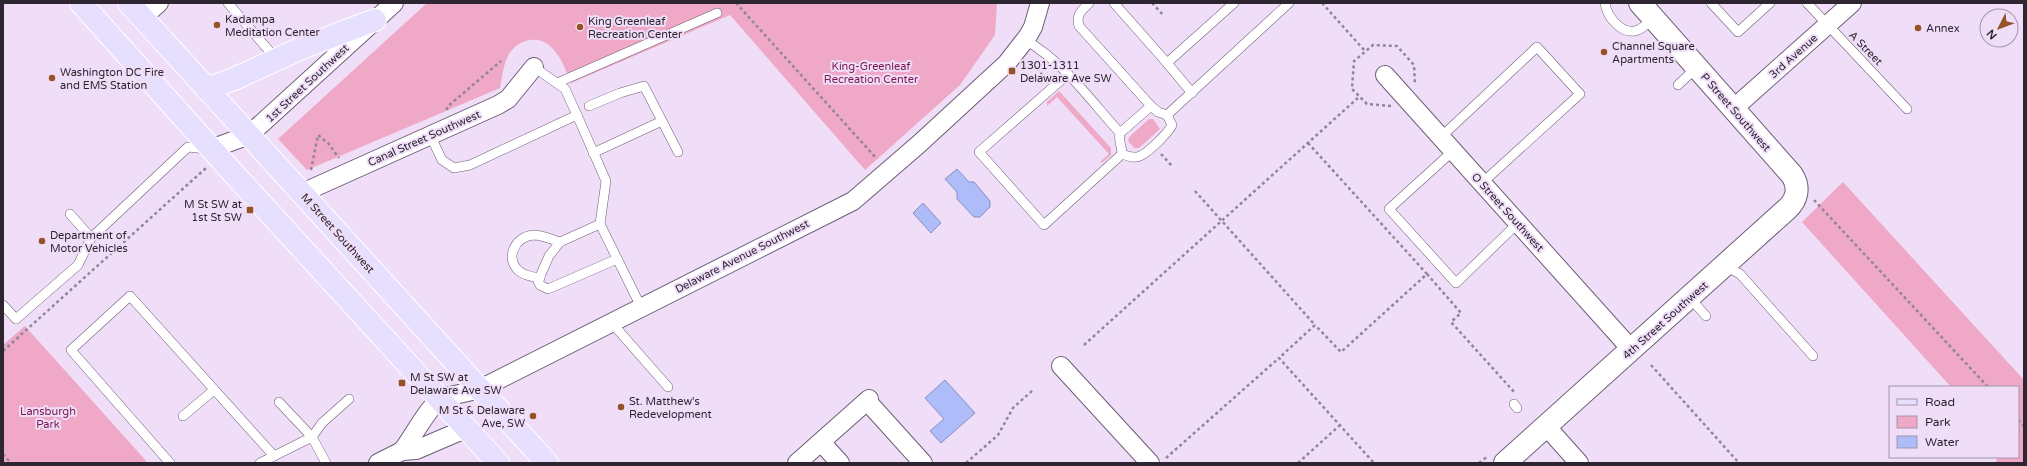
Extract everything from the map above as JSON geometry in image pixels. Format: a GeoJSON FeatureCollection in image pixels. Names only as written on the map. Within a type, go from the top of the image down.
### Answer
{"type":"FeatureCollection","features":[{"type":"Feature","properties":{"kind":"main road"},"geometry":{"type":"LineString","coordinates":[[81,3],[209,158],[498,463]]}},
{"type":"Feature","properties":{"kind":"main road","name":"M Street Southwest"},"geometry":{"type":"LineString","coordinates":[[136,10],[206,89],[547,463]]}},
{"type":"Feature","properties":{"kind":"main road"},"geometry":{"type":"LineString","coordinates":[[206,89],[234,79],[304,47],[375,20]]}},
{"type":"Feature","properties":{"kind":"street"},"geometry":{"type":"LineString","coordinates":[[136,10],[158,3]]}},
{"type":"Feature","properties":{"kind":"street","name":"1st Street Southwest"},"geometry":{"type":"LineString","coordinates":[[209,158],[249,135],[394,3]]}},
{"type":"Feature","properties":{"kind":"street","name":"Delaware Avenue Southwest"},"geometry":{"type":"LineString","coordinates":[[439,400],[480,389],[852,201],[888,171],[1007,63],[1026,40],[1033,27],[1040,3]]}},
{"type":"Feature","properties":{"kind":"street","name":"3rd Avenue"},"geometry":{"type":"LineString","coordinates":[[1734,109],[1852,3]]}},
{"type":"Feature","properties":{"kind":"street","name":"P Street Southwest"},"geometry":{"type":"LineString","coordinates":[[1647,10],[1784,167]]}},
{"type":"Feature","properties":{"kind":"street","name":"Canal Street Southwest"},"geometry":{"type":"LineString","coordinates":[[302,194],[503,102],[508,99],[534,67]]}},
{"type":"Feature","properties":{"kind":"street","name":"O Street Southwest"},"geometry":{"type":"LineString","coordinates":[[1385,75],[1631,349]]}},
{"type":"Feature","properties":{"kind":"street","name":"4th Street Southwest"},"geometry":{"type":"LineString","coordinates":[[1505,463],[1794,201],[1796,195],[1795,182],[1784,167]]}},
{"type":"Feature","properties":{"kind":"street"},"geometry":{"type":"LineString","coordinates":[[1061,366],[1156,462]]}},
{"type":"Feature","properties":{"kind":"street"},"geometry":{"type":"LineString","coordinates":[[402,451],[425,415],[439,400]]}},
{"type":"Feature","properties":{"kind":"street"},"geometry":{"type":"LineString","coordinates":[[798,463],[868,400],[923,463]]}},
{"type":"Feature","properties":{"kind":"street"},"geometry":{"type":"LineString","coordinates":[[1546,426],[1579,463]]}},
{"type":"Feature","properties":{"kind":"street"},"geometry":{"type":"LineString","coordinates":[[378,463],[402,451],[416,450],[458,432],[468,431]]}},
{"type":"Feature","properties":{"kind":"street"},"geometry":{"type":"LineString","coordinates":[[821,442],[840,463]]}},
{"type":"Feature","properties":{"kind":"lane"},"geometry":{"type":"LineString","coordinates":[[228,3],[277,60]]}},
{"type":"Feature","properties":{"kind":"lane"},"geometry":{"type":"LineString","coordinates":[[1089,3],[1079,13],[1077,19],[1080,26],[1151,106],[1158,112],[1167,115],[1172,125],[1170,129],[1140,156],[1132,158],[1122,154]]}},
{"type":"Feature","properties":{"kind":"lane"},"geometry":{"type":"LineString","coordinates":[[1114,3],[1192,93]]}},
{"type":"Feature","properties":{"kind":"lane"},"geometry":{"type":"LineString","coordinates":[[1167,63],[1234,3]]}},
{"type":"Feature","properties":{"kind":"lane"},"geometry":{"type":"LineString","coordinates":[[1167,115],[1289,3]]}},
{"type":"Feature","properties":{"kind":"lane"},"geometry":{"type":"LineString","coordinates":[[1605,3],[1610,17],[1623,29],[1631,31],[1639,30],[1647,10]]}},
{"type":"Feature","properties":{"kind":"lane"},"geometry":{"type":"LineString","coordinates":[[1711,3],[1738,32],[1767,4]]}},
{"type":"Feature","properties":{"kind":"lane","name":"A Street"},"geometry":{"type":"LineString","coordinates":[[1807,3],[1907,109]]}},
{"type":"Feature","properties":{"kind":"lane"},"geometry":{"type":"LineString","coordinates":[[557,83],[717,13]]}},
{"type":"Feature","properties":{"kind":"lane"},"geometry":{"type":"LineString","coordinates":[[1026,40],[1043,50],[1067,74],[1120,133]]}},
{"type":"Feature","properties":{"kind":"lane"},"geometry":{"type":"LineString","coordinates":[[1441,137],[1537,47],[1580,94],[1482,183]]}},
{"type":"Feature","properties":{"kind":"lane"},"geometry":{"type":"LineString","coordinates":[[534,67],[565,89],[606,181],[600,224],[641,307]]}},
{"type":"Feature","properties":{"kind":"lane"},"geometry":{"type":"LineString","coordinates":[[1678,85],[1697,67]]}},
{"type":"Feature","properties":{"kind":"lane"},"geometry":{"type":"LineString","coordinates":[[1067,74],[979,152],[1044,225],[1122,154],[1122,147],[1118,139],[1120,133],[1151,106]]}},
{"type":"Feature","properties":{"kind":"lane"},"geometry":{"type":"LineString","coordinates":[[589,106],[620,93],[644,86],[678,152]]}},
{"type":"Feature","properties":{"kind":"lane"},"geometry":{"type":"LineString","coordinates":[[430,135],[442,160],[454,168],[470,165],[576,115]]}},
{"type":"Feature","properties":{"kind":"lane"},"geometry":{"type":"LineString","coordinates":[[593,153],[662,121]]}},
{"type":"Feature","properties":{"kind":"lane"},"geometry":{"type":"LineString","coordinates":[[3,305],[16,319],[78,265],[91,238],[188,147],[209,158]]}},
{"type":"Feature","properties":{"kind":"lane"},"geometry":{"type":"LineString","coordinates":[[1453,151],[1389,209],[1456,283],[1518,223]]}},
{"type":"Feature","properties":{"kind":"lane"},"geometry":{"type":"LineString","coordinates":[[70,214],[91,238]]}},
{"type":"Feature","properties":{"kind":"lane"},"geometry":{"type":"LineString","coordinates":[[600,224],[560,242],[549,256],[538,281],[540,285],[548,289],[617,259]]}},
{"type":"Feature","properties":{"kind":"lane"},"geometry":{"type":"LineString","coordinates":[[540,278],[523,274],[515,266],[512,256],[516,243],[523,238],[532,235],[560,242]]}},
{"type":"Feature","properties":{"kind":"lane"},"geometry":{"type":"LineString","coordinates":[[1725,265],[1740,274],[1813,356]]}},
{"type":"Feature","properties":{"kind":"lane"},"geometry":{"type":"LineString","coordinates":[[170,463],[71,350],[130,296],[274,456]]}},
{"type":"Feature","properties":{"kind":"lane"},"geometry":{"type":"LineString","coordinates":[[1689,297],[1706,316]]}},
{"type":"Feature","properties":{"kind":"lane"},"geometry":{"type":"LineString","coordinates":[[610,322],[668,387]]}},
{"type":"Feature","properties":{"kind":"lane"},"geometry":{"type":"LineString","coordinates":[[183,416],[214,390]]}},
{"type":"Feature","properties":{"kind":"lane"},"geometry":{"type":"LineString","coordinates":[[260,463],[312,437],[322,423],[349,399]]}},
{"type":"Feature","properties":{"kind":"lane"},"geometry":{"type":"LineString","coordinates":[[279,402],[312,437],[326,463]]}},
{"type":"Feature","properties":{"kind":"path"},"geometry":{"type":"LineString","coordinates":[[736,3],[888,171]]}},
{"type":"Feature","properties":{"kind":"path"},"geometry":{"type":"LineString","coordinates":[[1152,3],[1164,16]]}},
{"type":"Feature","properties":{"kind":"path"},"geometry":{"type":"LineString","coordinates":[[1322,3],[1365,51]]}},
{"type":"Feature","properties":{"kind":"path"},"geometry":{"type":"LineString","coordinates":[[448,115],[448,108],[501,61]]}},
{"type":"Feature","properties":{"kind":"path"},"geometry":{"type":"LineString","coordinates":[[1033,64],[1041,72],[1040,80],[1050,89]]}},
{"type":"Feature","properties":{"kind":"path"},"geometry":{"type":"LineString","coordinates":[[1084,345],[1360,96]]}},
{"type":"Feature","properties":{"kind":"path"},"geometry":{"type":"LineString","coordinates":[[311,173],[318,135],[328,143],[340,160]]}},
{"type":"Feature","properties":{"kind":"path"},"geometry":{"type":"LineString","coordinates":[[1308,143],[1461,313],[1451,322],[1518,395]]}},
{"type":"Feature","properties":{"kind":"path"},"geometry":{"type":"LineString","coordinates":[[3,351],[209,158]]}},
{"type":"Feature","properties":{"kind":"path"},"geometry":{"type":"LineString","coordinates":[[1195,191],[1341,352],[1427,274]]}},
{"type":"Feature","properties":{"kind":"path"},"geometry":{"type":"LineString","coordinates":[[1814,200],[1987,386]]}},
{"type":"Feature","properties":{"kind":"path"},"geometry":{"type":"LineString","coordinates":[[1156,462],[1279,358],[1315,325]]}},
{"type":"Feature","properties":{"kind":"path"},"geometry":{"type":"LineString","coordinates":[[1279,358],[1374,463]]}},
{"type":"Feature","properties":{"kind":"path"},"geometry":{"type":"LineString","coordinates":[[1651,365],[1739,463]]}},
{"type":"Feature","properties":{"kind":"path"},"geometry":{"type":"LineString","coordinates":[[966,463],[998,435],[1013,408],[1033,390]]}},
{"type":"Feature","properties":{"kind":"path"},"geometry":{"type":"LineString","coordinates":[[1298,463],[1339,426]]}},
{"type":"Feature","properties":{"kind":"path"},"geometry":{"type":"LineString","coordinates":[[3,454],[11,463]]}},
{"type":"Feature","properties":{"kind":"green space","name":"King-Greenleaf Recreation Center"},"geometry":{"type":"Polygon","coordinates":[[[427,3],[997,3],[995,35],[960,85],[865,170],[730,15],[571,83],[561,60],[546,43],[534,40],[521,43],[515,47],[507,58],[500,88],[307,170],[278,139],[427,3]]]}},
{"type":"Feature","properties":{"kind":"green space"},"geometry":{"type":"Polygon","coordinates":[[[1059,91],[1111,148],[1111,155],[1103,162],[1100,162],[1109,154],[1057,97],[1047,106],[1047,102],[1059,91]]]}},
{"type":"Feature","properties":{"kind":"green space"},"geometry":{"type":"Polygon","coordinates":[[[1149,119],[1153,119],[1160,129],[1139,148],[1134,148],[1128,141],[1129,137],[1149,119]]]}},
{"type":"Feature","properties":{"kind":"green space"},"geometry":{"type":"Polygon","coordinates":[[[1843,182],[2024,380],[2024,463],[1995,463],[1998,458],[2019,458],[2019,386],[1950,386],[1802,222],[1843,182]]]}},
{"type":"Feature","properties":{"kind":"green space","name":"Lansburgh Park"},"geometry":{"type":"Polygon","coordinates":[[[25,326],[148,463],[3,463],[3,345],[25,326]]]}},
{"type":"Feature","properties":{"kind":"water"},"geometry":{"type":"Polygon","coordinates":[[[957,169],[969,182],[974,182],[990,201],[990,207],[980,217],[974,217],[957,199],[957,192],[945,179],[957,169]]]}},
{"type":"Feature","properties":{"kind":"water"},"geometry":{"type":"Polygon","coordinates":[[[923,203],[941,223],[931,233],[913,213],[923,203]]]}},
{"type":"Feature","properties":{"kind":"water"},"geometry":{"type":"Polygon","coordinates":[[[945,380],[975,413],[941,443],[930,431],[944,419],[925,398],[945,380]]]}},
{"type":"Feature","properties":{"kind":"place","name":"Kadampa Meditation Center"},"geometry":{"type":"Point","coordinates":[217,25]}},
{"type":"Feature","properties":{"kind":"place","name":"King Greenleaf Recreation Center"},"geometry":{"type":"Point","coordinates":[580,27]}},
{"type":"Feature","properties":{"kind":"place","name":"Annex"},"geometry":{"type":"Point","coordinates":[1918,28]}},
{"type":"Feature","properties":{"kind":"place","name":"Channel Square Apartments"},"geometry":{"type":"Point","coordinates":[1604,52]}},
{"type":"Feature","properties":{"kind":"place","name":"1301-1311 Delaware Ave SW"},"geometry":{"type":"Point","coordinates":[1012,71]}},
{"type":"Feature","properties":{"kind":"place","name":"Washington DC Fire and EMS Station"},"geometry":{"type":"Point","coordinates":[52,78]}},
{"type":"Feature","properties":{"kind":"place","name":"M St SW at 1st St SW"},"geometry":{"type":"Point","coordinates":[250,210]}},
{"type":"Feature","properties":{"kind":"place","name":"Department of Motor Vehicles"},"geometry":{"type":"Point","coordinates":[42,241]}},
{"type":"Feature","properties":{"kind":"place","name":"M St SW at Delaware Ave SW"},"geometry":{"type":"Point","coordinates":[402,383]}},
{"type":"Feature","properties":{"kind":"place","name":"St. Matthew's Redevelopment"},"geometry":{"type":"Point","coordinates":[621,407]}},
{"type":"Feature","properties":{"kind":"place","name":"M St & Delaware Ave, SW"},"geometry":{"type":"Point","coordinates":[533,416]}}]}
